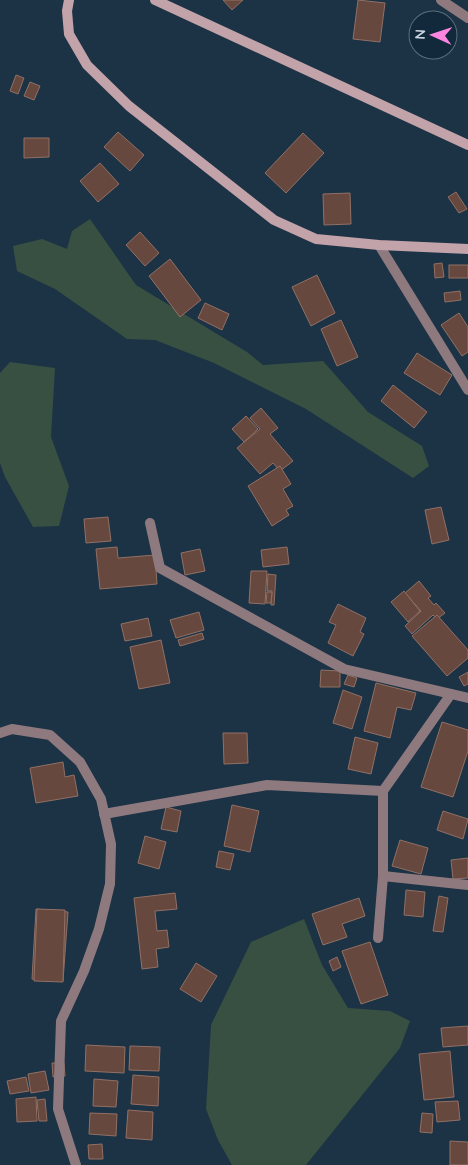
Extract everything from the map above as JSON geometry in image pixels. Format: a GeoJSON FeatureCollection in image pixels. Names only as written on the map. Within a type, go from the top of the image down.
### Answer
{"type":"FeatureCollection","features":[{"type":"Feature","properties":{"kind":"street"},"geometry":{"type":"LineString","coordinates":[[69,0],[67,10],[69,34],[87,65],[129,106],[274,220],[316,239],[379,246],[468,249]]}},
{"type":"Feature","properties":{"kind":"street"},"geometry":{"type":"LineString","coordinates":[[155,0],[468,146]]}},
{"type":"Feature","properties":{"kind":"street"},"geometry":{"type":"LineString","coordinates":[[441,0],[468,18]]}},
{"type":"Feature","properties":{"kind":"street"},"geometry":{"type":"LineString","coordinates":[[379,246],[468,390]]}},
{"type":"Feature","properties":{"kind":"street"},"geometry":{"type":"LineString","coordinates":[[150,523],[160,568],[344,669],[468,698]]}},
{"type":"Feature","properties":{"kind":"street"},"geometry":{"type":"LineString","coordinates":[[378,938],[383,876],[384,791],[451,694]]}},
{"type":"Feature","properties":{"kind":"street"},"geometry":{"type":"LineString","coordinates":[[0,732],[12,729],[50,735],[80,762],[100,799],[110,844],[110,884],[99,929],[84,971],[61,1020],[58,1109],[76,1165]]}},
{"type":"Feature","properties":{"kind":"street"},"geometry":{"type":"LineString","coordinates":[[104,814],[267,785],[384,791]]}},
{"type":"Feature","properties":{"kind":"street"},"geometry":{"type":"LineString","coordinates":[[383,876],[468,885]]}},
{"type":"Feature","properties":{"kind":"green space"},"geometry":{"type":"Polygon","coordinates":[[[90,219],[136,285],[247,352],[263,365],[323,361],[368,412],[422,446],[429,466],[413,478],[306,409],[214,363],[155,340],[127,339],[55,289],[17,271],[13,246],[42,239],[67,249],[72,231],[90,219]]]}},
{"type":"Feature","properties":{"kind":"green space"},"geometry":{"type":"Polygon","coordinates":[[[10,362],[55,368],[51,437],[69,486],[59,526],[33,527],[5,477],[0,463],[0,373],[10,362]]]}},
{"type":"Feature","properties":{"kind":"green space"},"geometry":{"type":"Polygon","coordinates":[[[304,919],[322,965],[348,1008],[390,1011],[410,1021],[400,1048],[306,1165],[232,1165],[218,1140],[206,1109],[211,1025],[251,942],[304,919]]]}},
{"type":"Feature","properties":{"kind":"building"},"geometry":{"type":"Polygon","coordinates":[[[223,0],[243,0],[232,10],[223,0]]]}},
{"type":"Feature","properties":{"kind":"building"},"geometry":{"type":"Polygon","coordinates":[[[358,0],[385,3],[380,42],[353,39],[358,0]]]}},
{"type":"Feature","properties":{"kind":"building"},"geometry":{"type":"Polygon","coordinates":[[[16,75],[24,78],[18,94],[10,91],[16,75]]]}},
{"type":"Feature","properties":{"kind":"building"},"geometry":{"type":"Polygon","coordinates":[[[30,82],[40,86],[34,100],[24,96],[30,82]]]}},
{"type":"Feature","properties":{"kind":"building"},"geometry":{"type":"Polygon","coordinates":[[[118,132],[144,155],[130,171],[104,147],[118,132]]]}},
{"type":"Feature","properties":{"kind":"building"},"geometry":{"type":"Polygon","coordinates":[[[303,133],[324,153],[286,193],[265,173],[303,133]]]}},
{"type":"Feature","properties":{"kind":"building"},"geometry":{"type":"Polygon","coordinates":[[[24,138],[49,138],[49,157],[24,158],[24,138]]]}},
{"type":"Feature","properties":{"kind":"building"},"geometry":{"type":"Polygon","coordinates":[[[100,163],[119,184],[98,202],[80,181],[100,163]]]}},
{"type":"Feature","properties":{"kind":"building"},"geometry":{"type":"Polygon","coordinates":[[[456,192],[467,209],[459,213],[448,197],[456,192]]]}},
{"type":"Feature","properties":{"kind":"building"},"geometry":{"type":"Polygon","coordinates":[[[350,193],[351,224],[324,225],[323,194],[350,193]]]}},
{"type":"Feature","properties":{"kind":"building"},"geometry":{"type":"Polygon","coordinates":[[[140,232],[159,253],[145,266],[126,245],[140,232]]]}},
{"type":"Feature","properties":{"kind":"building"},"geometry":{"type":"Polygon","coordinates":[[[170,259],[201,300],[180,317],[149,276],[170,259]]]}},
{"type":"Feature","properties":{"kind":"building"},"geometry":{"type":"Polygon","coordinates":[[[442,263],[444,277],[435,278],[434,264],[442,263]]]}},
{"type":"Feature","properties":{"kind":"building"},"geometry":{"type":"Polygon","coordinates":[[[449,265],[468,265],[468,278],[449,278],[449,265]]]}},
{"type":"Feature","properties":{"kind":"building"},"geometry":{"type":"Polygon","coordinates":[[[317,275],[335,313],[311,326],[292,287],[317,275]]]}},
{"type":"Feature","properties":{"kind":"building"},"geometry":{"type":"Polygon","coordinates":[[[460,291],[461,300],[445,302],[444,293],[460,291]]]}},
{"type":"Feature","properties":{"kind":"building"},"geometry":{"type":"Polygon","coordinates":[[[205,303],[229,314],[222,330],[198,318],[205,303]]]}},
{"type":"Feature","properties":{"kind":"building"},"geometry":{"type":"Polygon","coordinates":[[[459,313],[468,327],[468,352],[462,356],[441,325],[459,313]]]}},
{"type":"Feature","properties":{"kind":"building"},"geometry":{"type":"Polygon","coordinates":[[[341,320],[358,357],[337,366],[321,329],[341,320]]]}},
{"type":"Feature","properties":{"kind":"building"},"geometry":{"type":"Polygon","coordinates":[[[417,353],[452,375],[440,395],[404,373],[417,353]]]}},
{"type":"Feature","properties":{"kind":"building"},"geometry":{"type":"Polygon","coordinates":[[[393,385],[427,412],[414,428],[381,401],[393,385]]]}},
{"type":"Feature","properties":{"kind":"building"},"geometry":{"type":"Polygon","coordinates":[[[261,408],[278,428],[270,434],[293,461],[280,471],[273,463],[260,474],[237,448],[260,429],[250,418],[261,408]]]}},
{"type":"Feature","properties":{"kind":"building"},"geometry":{"type":"Polygon","coordinates":[[[246,416],[258,429],[244,442],[232,429],[246,416]]]}},
{"type":"Feature","properties":{"kind":"building"},"geometry":{"type":"Polygon","coordinates":[[[280,466],[291,484],[283,489],[293,506],[286,510],[289,515],[272,526],[248,486],[280,466]]]}},
{"type":"Feature","properties":{"kind":"building"},"geometry":{"type":"Polygon","coordinates":[[[441,507],[449,540],[432,544],[425,510],[441,507]]]}},
{"type":"Feature","properties":{"kind":"building"},"geometry":{"type":"Polygon","coordinates":[[[108,517],[111,541],[86,543],[84,519],[108,517]]]}},
{"type":"Feature","properties":{"kind":"building"},"geometry":{"type":"Polygon","coordinates":[[[117,547],[118,558],[155,555],[157,584],[100,589],[96,549],[117,547]]]}},
{"type":"Feature","properties":{"kind":"building"},"geometry":{"type":"Polygon","coordinates":[[[287,547],[289,564],[263,567],[261,550],[287,547]]]}},
{"type":"Feature","properties":{"kind":"building"},"geometry":{"type":"Polygon","coordinates":[[[200,549],[205,571],[185,575],[181,553],[200,549]]]}},
{"type":"Feature","properties":{"kind":"building"},"geometry":{"type":"Polygon","coordinates":[[[251,571],[267,571],[265,604],[249,603],[251,571]]]}},
{"type":"Feature","properties":{"kind":"building"},"geometry":{"type":"Polygon","coordinates":[[[268,574],[276,575],[274,605],[271,605],[272,591],[267,591],[268,574]]]}},
{"type":"Feature","properties":{"kind":"building"},"geometry":{"type":"Polygon","coordinates":[[[419,581],[431,596],[428,598],[434,605],[436,603],[445,613],[437,619],[433,615],[412,634],[405,626],[421,611],[405,593],[419,581]]]}},
{"type":"Feature","properties":{"kind":"building"},"geometry":{"type":"Polygon","coordinates":[[[404,591],[420,611],[408,622],[391,602],[404,591]]]}},
{"type":"Feature","properties":{"kind":"building"},"geometry":{"type":"Polygon","coordinates":[[[267,592],[272,592],[271,603],[266,603],[267,592]]]}},
{"type":"Feature","properties":{"kind":"building"},"geometry":{"type":"Polygon","coordinates":[[[338,604],[366,618],[360,632],[364,634],[353,656],[328,643],[336,625],[329,622],[338,604]]]}},
{"type":"Feature","properties":{"kind":"building"},"geometry":{"type":"Polygon","coordinates":[[[199,612],[204,630],[176,638],[170,620],[199,612]]]}},
{"type":"Feature","properties":{"kind":"building"},"geometry":{"type":"Polygon","coordinates":[[[437,615],[468,650],[468,658],[447,676],[412,636],[437,615]]]}},
{"type":"Feature","properties":{"kind":"building"},"geometry":{"type":"Polygon","coordinates":[[[148,618],[152,636],[125,641],[121,624],[148,618]]]}},
{"type":"Feature","properties":{"kind":"building"},"geometry":{"type":"Polygon","coordinates":[[[202,633],[204,639],[180,646],[178,640],[202,633]]]}},
{"type":"Feature","properties":{"kind":"building"},"geometry":{"type":"Polygon","coordinates":[[[161,640],[170,683],[139,689],[130,647],[161,640]]]}},
{"type":"Feature","properties":{"kind":"building"},"geometry":{"type":"Polygon","coordinates":[[[321,670],[340,671],[340,687],[320,687],[321,670]]]}},
{"type":"Feature","properties":{"kind":"building"},"geometry":{"type":"Polygon","coordinates":[[[468,672],[468,684],[464,686],[459,677],[468,672]]]}},
{"type":"Feature","properties":{"kind":"building"},"geometry":{"type":"Polygon","coordinates":[[[348,675],[357,678],[354,687],[344,684],[348,675]]]}},
{"type":"Feature","properties":{"kind":"building"},"geometry":{"type":"Polygon","coordinates":[[[376,683],[416,693],[411,710],[397,707],[390,738],[364,731],[376,683]]]}},
{"type":"Feature","properties":{"kind":"building"},"geometry":{"type":"Polygon","coordinates":[[[343,690],[362,697],[352,729],[333,723],[343,690]]]}},
{"type":"Feature","properties":{"kind":"building"},"geometry":{"type":"Polygon","coordinates":[[[442,722],[468,730],[468,751],[453,797],[421,787],[442,722]]]}},
{"type":"Feature","properties":{"kind":"building"},"geometry":{"type":"Polygon","coordinates":[[[223,733],[247,733],[248,763],[224,764],[223,733]]]}},
{"type":"Feature","properties":{"kind":"building"},"geometry":{"type":"Polygon","coordinates":[[[355,737],[378,743],[371,774],[348,769],[355,737]]]}},
{"type":"Feature","properties":{"kind":"building"},"geometry":{"type":"Polygon","coordinates":[[[63,762],[65,777],[74,775],[78,796],[36,803],[30,768],[63,762]]]}},
{"type":"Feature","properties":{"kind":"building"},"geometry":{"type":"Polygon","coordinates":[[[232,805],[259,811],[250,852],[224,846],[232,805]]]}},
{"type":"Feature","properties":{"kind":"building"},"geometry":{"type":"Polygon","coordinates":[[[166,807],[181,811],[177,832],[161,829],[166,807]]]}},
{"type":"Feature","properties":{"kind":"building"},"geometry":{"type":"Polygon","coordinates":[[[443,811],[468,819],[463,839],[437,830],[443,811]]]}},
{"type":"Feature","properties":{"kind":"building"},"geometry":{"type":"Polygon","coordinates":[[[145,836],[166,842],[159,869],[138,863],[145,836]]]}},
{"type":"Feature","properties":{"kind":"building"},"geometry":{"type":"Polygon","coordinates":[[[400,840],[428,848],[421,874],[392,866],[400,840]]]}},
{"type":"Feature","properties":{"kind":"building"},"geometry":{"type":"Polygon","coordinates":[[[219,851],[234,854],[230,870],[216,867],[219,851]]]}},
{"type":"Feature","properties":{"kind":"building"},"geometry":{"type":"Polygon","coordinates":[[[468,858],[468,878],[453,879],[451,860],[468,858]]]}},
{"type":"Feature","properties":{"kind":"building"},"geometry":{"type":"Polygon","coordinates":[[[406,890],[425,892],[423,917],[404,915],[406,890]]]}},
{"type":"Feature","properties":{"kind":"building"},"geometry":{"type":"Polygon","coordinates":[[[175,893],[177,909],[155,911],[157,931],[167,930],[169,947],[156,949],[158,967],[142,969],[134,898],[175,893]]]}},
{"type":"Feature","properties":{"kind":"building"},"geometry":{"type":"Polygon","coordinates":[[[439,896],[448,898],[443,932],[433,931],[439,896]]]}},
{"type":"Feature","properties":{"kind":"building"},"geometry":{"type":"Polygon","coordinates":[[[359,898],[365,916],[342,924],[347,937],[323,945],[312,914],[359,898]]]}},
{"type":"Feature","properties":{"kind":"building"},"geometry":{"type":"Polygon","coordinates":[[[36,909],[68,912],[63,981],[32,979],[36,909]]]}},
{"type":"Feature","properties":{"kind":"building"},"geometry":{"type":"Polygon","coordinates":[[[37,909],[65,910],[63,982],[34,981],[37,909]]]}},
{"type":"Feature","properties":{"kind":"building"},"geometry":{"type":"Polygon","coordinates":[[[370,942],[388,995],[361,1004],[342,951],[370,942]]]}},
{"type":"Feature","properties":{"kind":"building"},"geometry":{"type":"Polygon","coordinates":[[[337,957],[341,967],[333,971],[329,961],[337,957]]]}},
{"type":"Feature","properties":{"kind":"building"},"geometry":{"type":"Polygon","coordinates":[[[196,963],[217,976],[201,1002],[180,989],[196,963]]]}},
{"type":"Feature","properties":{"kind":"building"},"geometry":{"type":"Polygon","coordinates":[[[468,1026],[468,1045],[443,1047],[441,1028],[468,1026]]]}},
{"type":"Feature","properties":{"kind":"building"},"geometry":{"type":"Polygon","coordinates":[[[86,1045],[125,1047],[124,1073],[85,1071],[86,1045]]]}},
{"type":"Feature","properties":{"kind":"building"},"geometry":{"type":"Polygon","coordinates":[[[130,1046],[160,1047],[159,1071],[129,1070],[130,1046]]]}},
{"type":"Feature","properties":{"kind":"building"},"geometry":{"type":"Polygon","coordinates":[[[450,1051],[454,1097],[424,1100],[419,1054],[450,1051]]]}},
{"type":"Feature","properties":{"kind":"building"},"geometry":{"type":"Polygon","coordinates":[[[52,1063],[64,1063],[65,1076],[53,1077],[52,1063]]]}},
{"type":"Feature","properties":{"kind":"building"},"geometry":{"type":"Polygon","coordinates":[[[45,1071],[49,1090],[31,1093],[28,1074],[45,1071]]]}},
{"type":"Feature","properties":{"kind":"building"},"geometry":{"type":"Polygon","coordinates":[[[133,1075],[159,1077],[158,1106],[131,1104],[133,1075]]]}},
{"type":"Feature","properties":{"kind":"building"},"geometry":{"type":"Polygon","coordinates":[[[26,1077],[29,1091],[10,1094],[7,1081],[26,1077]]]}},
{"type":"Feature","properties":{"kind":"building"},"geometry":{"type":"Polygon","coordinates":[[[94,1079],[118,1081],[116,1107],[93,1106],[94,1079]]]}},
{"type":"Feature","properties":{"kind":"building"},"geometry":{"type":"Polygon","coordinates":[[[36,1097],[37,1121],[17,1122],[16,1099],[36,1097]]]}},
{"type":"Feature","properties":{"kind":"building"},"geometry":{"type":"Polygon","coordinates":[[[45,1099],[47,1121],[39,1121],[37,1100],[45,1099]]]}},
{"type":"Feature","properties":{"kind":"building"},"geometry":{"type":"Polygon","coordinates":[[[458,1101],[460,1120],[437,1122],[435,1102],[458,1101]]]}},
{"type":"Feature","properties":{"kind":"building"},"geometry":{"type":"Polygon","coordinates":[[[128,1110],[153,1112],[152,1140],[126,1138],[128,1110]]]}},
{"type":"Feature","properties":{"kind":"building"},"geometry":{"type":"Polygon","coordinates":[[[90,1113],[117,1114],[116,1136],[89,1134],[90,1113]]]}},
{"type":"Feature","properties":{"kind":"building"},"geometry":{"type":"Polygon","coordinates":[[[422,1113],[433,1114],[432,1133],[420,1132],[422,1113]]]}},
{"type":"Feature","properties":{"kind":"building"},"geometry":{"type":"Polygon","coordinates":[[[450,1141],[468,1142],[468,1165],[450,1165],[450,1141]]]}},
{"type":"Feature","properties":{"kind":"building"},"geometry":{"type":"Polygon","coordinates":[[[102,1144],[103,1159],[89,1159],[88,1145],[102,1144]]]}}]}
